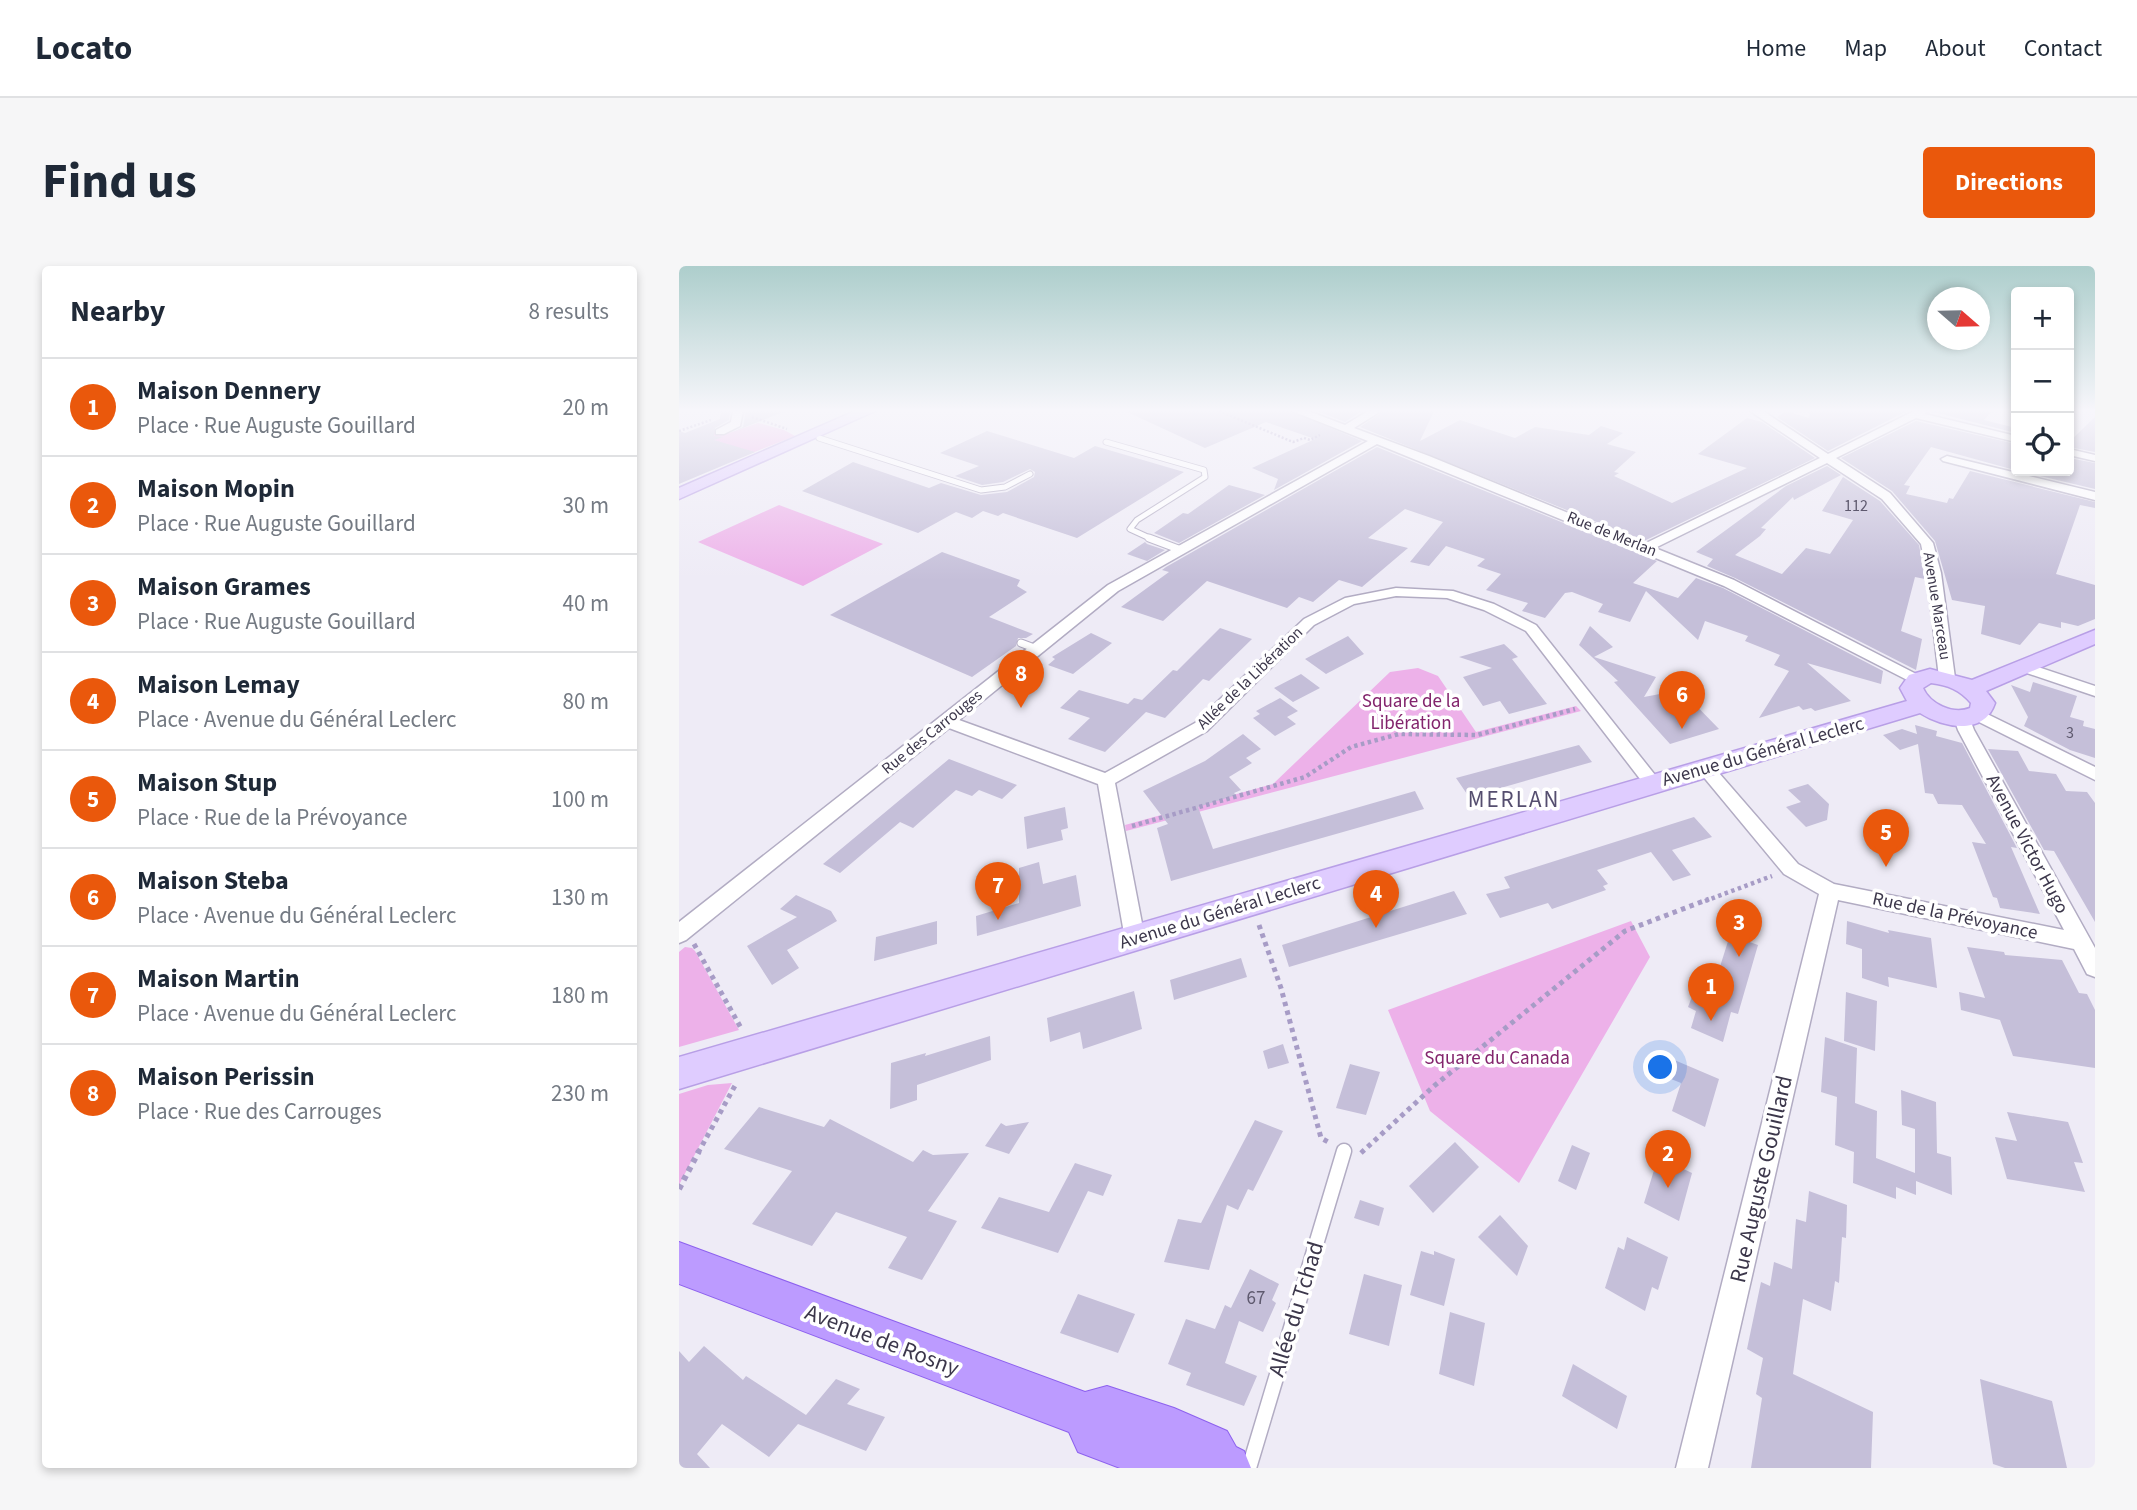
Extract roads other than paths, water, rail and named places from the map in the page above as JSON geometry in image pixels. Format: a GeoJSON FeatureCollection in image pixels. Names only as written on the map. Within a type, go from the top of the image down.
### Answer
{"type":"FeatureCollection","features":[{"type":"Feature","properties":{"kind":"main road","name":"Avenue de Rosny"},"geometry":{"type":"LineString","coordinates":[[679,1263],[1085,1415],[1095,1435],[1219,1467]]}},
{"type":"Feature","properties":{"kind":"street"},"geometry":{"type":"LineString","coordinates":[[679,494],[742,467]]}},
{"type":"Feature","properties":{"kind":"street"},"geometry":{"type":"LineString","coordinates":[[733,471],[743,467]]}},
{"type":"Feature","properties":{"kind":"street","name":"Rue des Carrouges"},"geometry":{"type":"LineString","coordinates":[[679,934],[1113,588],[1329,467]]}},
{"type":"Feature","properties":{"kind":"street","name":"Rue de Merlan"},"geometry":{"type":"LineString","coordinates":[[1444,467],[1729,583],[1919,692]]}},
{"type":"Feature","properties":{"kind":"street"},"geometry":{"type":"LineString","coordinates":[[1645,548],[1809,467]]}},
{"type":"Feature","properties":{"kind":"street","name":"Avenue Marceau"},"geometry":{"type":"LineString","coordinates":[[1838,467],[1886,496],[1927,543],[1934,573],[1947,678]]}},
{"type":"Feature","properties":{"kind":"street"},"geometry":{"type":"LineString","coordinates":[[1979,467],[2095,496]]}},
{"type":"Feature","properties":{"kind":"street","name":"Allée de la Libération"},"geometry":{"type":"LineString","coordinates":[[1105,780],[1201,727],[1309,622],[1350,601],[1396,592],[1448,594],[1489,607],[1531,628],[1653,784]]}},
{"type":"Feature","properties":{"kind":"street"},"geometry":{"type":"LineString","coordinates":[[1971,689],[2095,636]]}},
{"type":"Feature","properties":{"kind":"street"},"geometry":{"type":"LineString","coordinates":[[2023,667],[2095,691]]}},
{"type":"Feature","properties":{"kind":"street","name":"Avenue du Général Leclerc"},"geometry":{"type":"LineString","coordinates":[[679,1073],[1706,769],[1919,692],[1930,676],[1947,678]]}},
{"type":"Feature","properties":{"kind":"street"},"geometry":{"type":"LineString","coordinates":[[1947,678],[1971,689],[1983,703],[1983,709],[1970,717]]}},
{"type":"Feature","properties":{"kind":"street"},"geometry":{"type":"LineString","coordinates":[[1919,692],[1940,715],[1970,717],[2095,774]]}},
{"type":"Feature","properties":{"kind":"street","name":"Avenue Victor Hugo"},"geometry":{"type":"LineString","coordinates":[[1970,717],[1966,730],[2095,968]]}},
{"type":"Feature","properties":{"kind":"street"},"geometry":{"type":"LineString","coordinates":[[946,721],[1105,780],[1135,939]]}},
{"type":"Feature","properties":{"kind":"street","name":"Rue de la Prévoyance"},"geometry":{"type":"LineString","coordinates":[[1706,769],[1791,869],[1830,891],[2080,942]]}},
{"type":"Feature","properties":{"kind":"street","name":"Rue Auguste Gouillard"},"geometry":{"type":"LineString","coordinates":[[1692,1468],[1830,891]]}},
{"type":"Feature","properties":{"kind":"lane"},"geometry":{"type":"LineString","coordinates":[[907,467],[981,490],[1005,487],[1030,474]]}},
{"type":"Feature","properties":{"kind":"lane"},"geometry":{"type":"LineString","coordinates":[[1181,550],[1132,532],[1130,528],[1137,520],[1205,477],[1204,470],[1194,467]]}},
{"type":"Feature","properties":{"kind":"lane"},"geometry":{"type":"LineString","coordinates":[[1021,643],[1037,649]]}},
{"type":"Feature","properties":{"kind":"lane","name":"Allée du Tchad"},"geometry":{"type":"LineString","coordinates":[[1219,1467],[1344,1150]]}},
{"type":"Feature","properties":{"kind":"place","name":"Maison Perissin"},"geometry":{"type":"Point","coordinates":[1021,708]}},
{"type":"Feature","properties":{"kind":"place","name":"Maison Steba"},"geometry":{"type":"Point","coordinates":[1682,729]}},
{"type":"Feature","properties":{"kind":"place","name":"Maison Stup"},"geometry":{"type":"Point","coordinates":[1886,867]}},
{"type":"Feature","properties":{"kind":"place","name":"Maison Martin"},"geometry":{"type":"Point","coordinates":[998,920]}},
{"type":"Feature","properties":{"kind":"place","name":"Maison Lemay"},"geometry":{"type":"Point","coordinates":[1376,928]}},
{"type":"Feature","properties":{"kind":"place","name":"Maison Grames"},"geometry":{"type":"Point","coordinates":[1739,957]}},
{"type":"Feature","properties":{"kind":"place","name":"Maison Dennery"},"geometry":{"type":"Point","coordinates":[1711,1021]}},
{"type":"Feature","properties":{"kind":"place","name":"Maison Mopin"},"geometry":{"type":"Point","coordinates":[1668,1188]}},
{"type":"Feature","properties":{"kind":"district","name":"MERLAN"},"geometry":{"type":"Point","coordinates":[1514,799]}},
{"type":"Feature","properties":{"kind":"park label","name":"Square de la Libération"},"geometry":{"type":"Point","coordinates":[1411,712]}},
{"type":"Feature","properties":{"kind":"park label","name":"Square du Canada"},"geometry":{"type":"Point","coordinates":[1497,1058]}}]}
